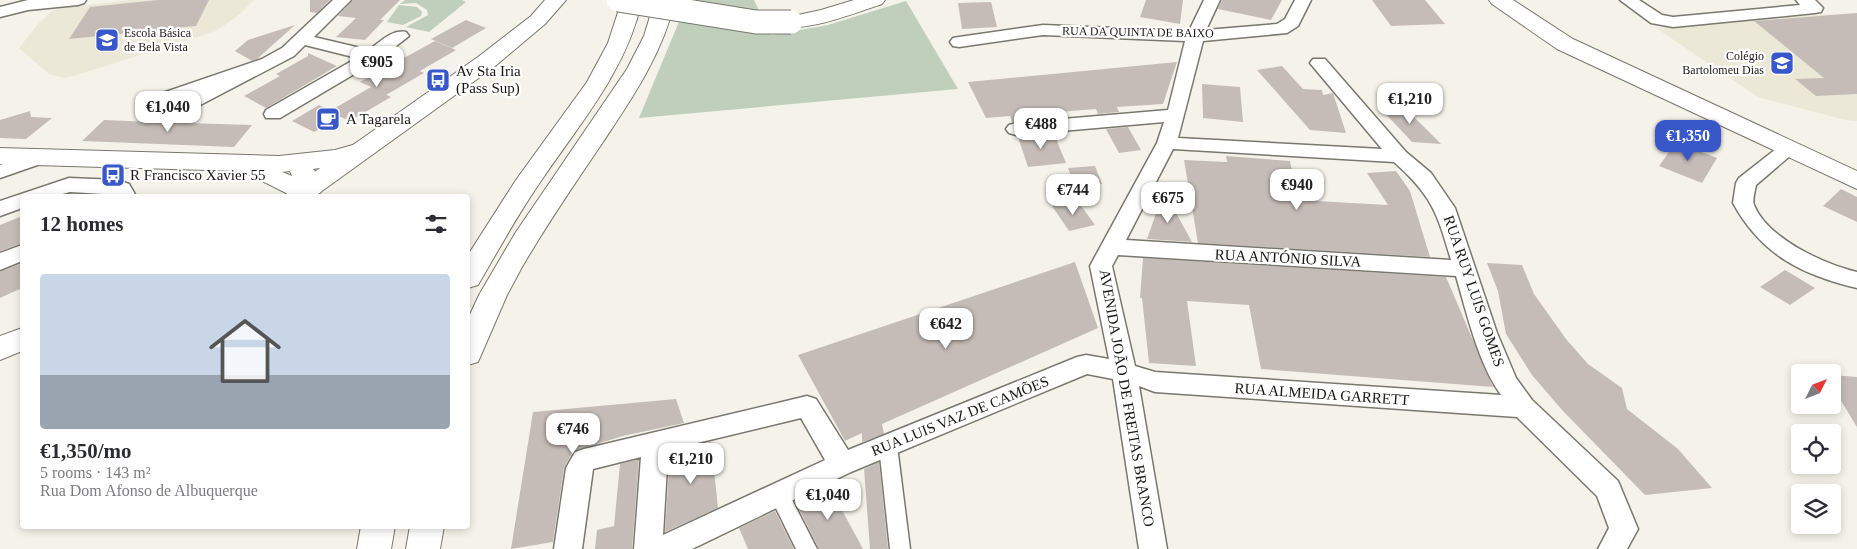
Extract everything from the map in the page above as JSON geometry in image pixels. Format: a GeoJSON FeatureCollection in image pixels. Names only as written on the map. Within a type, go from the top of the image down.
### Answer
{"type":"FeatureCollection","features":[{"type":"Feature","properties":{"kind":"main road"},"geometry":{"type":"LineString","coordinates":[[272,168],[305,192],[486,62],[538,20],[556,0]]}},
{"type":"Feature","properties":{"kind":"main road"},"geometry":{"type":"LineString","coordinates":[[618,0],[746,21],[791,22],[846,6],[875,0]]}},
{"type":"Feature","properties":{"kind":"main road"},"geometry":{"type":"LineString","coordinates":[[470,275],[504,219],[602,75],[622,38],[632,0]]}},
{"type":"Feature","properties":{"kind":"main road"},"geometry":{"type":"LineString","coordinates":[[470,349],[502,274],[638,69],[657,29],[664,0]]}},
{"type":"Feature","properties":{"kind":"main road"},"geometry":{"type":"LineString","coordinates":[[1499,0],[1565,44],[1857,181]]}},
{"type":"Feature","properties":{"kind":"main road"},"geometry":{"type":"LineString","coordinates":[[0,156],[232,162],[272,168],[324,162],[348,156],[367,148]]}},
{"type":"Feature","properties":{"kind":"main road"},"geometry":{"type":"LineString","coordinates":[[271,194],[272,168]]}},
{"type":"Feature","properties":{"kind":"main road"},"geometry":{"type":"LineString","coordinates":[[0,349],[20,340]]}},
{"type":"Feature","properties":{"kind":"main road"},"geometry":{"type":"LineString","coordinates":[[374,549],[377,529]]}},
{"type":"Feature","properties":{"kind":"main road"},"geometry":{"type":"LineString","coordinates":[[423,549],[426,529]]}},
{"type":"Feature","properties":{"kind":"street"},"geometry":{"type":"LineString","coordinates":[[0,12],[28,5],[78,0]]}},
{"type":"Feature","properties":{"kind":"street"},"geometry":{"type":"LineString","coordinates":[[268,64],[146,105],[178,110],[268,64],[288,52],[343,0]]}},
{"type":"Feature","properties":{"kind":"street","name":"AVENIDA JOÃO DE FREITAS BRANCO"},"geometry":{"type":"LineString","coordinates":[[1153,549],[1124,372],[1101,266],[1167,143],[1176,114],[1194,36],[1212,0]]}},
{"type":"Feature","properties":{"kind":"street","name":"RUA DA QUINTA DE BAIXO"},"geometry":{"type":"LineString","coordinates":[[959,42],[1043,30],[1099,34],[1194,36],[1281,29],[1292,22],[1303,0]]}},
{"type":"Feature","properties":{"kind":"street"},"geometry":{"type":"LineString","coordinates":[[1628,0],[1663,23],[1815,8],[1804,0]]}},
{"type":"Feature","properties":{"kind":"street"},"geometry":{"type":"LineString","coordinates":[[1745,0],[1762,13]]}},
{"type":"Feature","properties":{"kind":"street"},"geometry":{"type":"LineString","coordinates":[[273,114],[372,56],[400,36]]}},
{"type":"Feature","properties":{"kind":"street"},"geometry":{"type":"LineString","coordinates":[[302,39],[372,56]]}},
{"type":"Feature","properties":{"kind":"street","name":"RUA RUY LUIS GOMES"},"geometry":{"type":"LineString","coordinates":[[1319,63],[1399,156],[1424,178],[1448,213],[1485,333],[1505,382],[1523,407],[1608,489],[1624,529],[1612,549]]}},
{"type":"Feature","properties":{"kind":"street"},"geometry":{"type":"LineString","coordinates":[[1016,129],[1176,114]]}},
{"type":"Feature","properties":{"kind":"street"},"geometry":{"type":"LineString","coordinates":[[1167,143],[1399,156]]}},
{"type":"Feature","properties":{"kind":"street"},"geometry":{"type":"LineString","coordinates":[[1788,149],[1746,183],[1743,203],[1758,227],[1793,255],[1838,277],[1857,280]]}},
{"type":"Feature","properties":{"kind":"street"},"geometry":{"type":"LineString","coordinates":[[0,172],[39,158]]}},
{"type":"Feature","properties":{"kind":"street"},"geometry":{"type":"LineString","coordinates":[[40,194],[73,184],[118,187],[125,194]]}},
{"type":"Feature","properties":{"kind":"street"},"geometry":{"type":"LineString","coordinates":[[0,209],[20,201]]}},
{"type":"Feature","properties":{"kind":"street","name":"RUA ANTÓNIO SILVA"},"geometry":{"type":"LineString","coordinates":[[1111,248],[1465,269]]}},
{"type":"Feature","properties":{"kind":"street"},"geometry":{"type":"LineString","coordinates":[[0,262],[20,254]]}},
{"type":"Feature","properties":{"kind":"street","name":"RUA LUIS VAZ DE CAMÕES"},"geometry":{"type":"LineString","coordinates":[[663,549],[842,464],[1086,364],[1124,372]]}},
{"type":"Feature","properties":{"kind":"street","name":"RUA ALMEIDA GARRETT"},"geometry":{"type":"LineString","coordinates":[[1124,372],[1155,382],[1523,407]]}},
{"type":"Feature","properties":{"kind":"street"},"geometry":{"type":"LineString","coordinates":[[568,549],[579,468],[584,460],[808,406],[842,464]]}},
{"type":"Feature","properties":{"kind":"street"},"geometry":{"type":"LineString","coordinates":[[648,549],[654,443]]}},
{"type":"Feature","properties":{"kind":"street"},"geometry":{"type":"LineString","coordinates":[[888,446],[900,549]]}},
{"type":"Feature","properties":{"kind":"street"},"geometry":{"type":"LineString","coordinates":[[779,494],[807,549]]}},
{"type":"Feature","properties":{"kind":"shaded area","name":"Escola Básica de Bela Vista"},"geometry":{"type":"Polygon","coordinates":[[[132,0],[254,0],[240,14],[216,31],[74,76],[64,78],[49,74],[19,48],[39,23],[52,11],[61,8],[132,0]]]}},
{"type":"Feature","properties":{"kind":"shaded area","name":"Colégio Bartolomeu Dias"},"geometry":{"type":"Polygon","coordinates":[[[1857,13],[1857,121],[1845,120],[1758,97],[1656,28],[1778,17],[1857,13]]]}},
{"type":"Feature","properties":{"kind":"green space"},"geometry":{"type":"Polygon","coordinates":[[[405,0],[462,0],[466,2],[429,32],[406,27],[428,15],[427,10],[416,3],[400,4],[405,0]]]}},
{"type":"Feature","properties":{"kind":"green space"},"geometry":{"type":"Polygon","coordinates":[[[688,0],[754,0],[771,35],[828,25],[906,1],[958,89],[639,118],[688,0]]]}},
{"type":"Feature","properties":{"kind":"green space"},"geometry":{"type":"Polygon","coordinates":[[[399,5],[417,7],[422,12],[421,16],[403,25],[387,22],[399,5]]]}},
{"type":"Feature","properties":{"kind":"building"},"geometry":{"type":"Polygon","coordinates":[[[158,0],[209,0],[196,26],[69,39],[90,7],[158,0]]]}},
{"type":"Feature","properties":{"kind":"building"},"geometry":{"type":"Polygon","coordinates":[[[310,0],[330,0],[317,13],[310,12],[310,0]]]}},
{"type":"Feature","properties":{"kind":"building"},"geometry":{"type":"Polygon","coordinates":[[[353,0],[400,0],[380,20],[384,20],[365,40],[336,37],[356,18],[338,16],[353,0]]]}},
{"type":"Feature","properties":{"kind":"building"},"geometry":{"type":"Polygon","coordinates":[[[1146,0],[1183,0],[1180,24],[1140,17],[1146,0]]]}},
{"type":"Feature","properties":{"kind":"building"},"geometry":{"type":"Polygon","coordinates":[[[1222,0],[1282,0],[1271,20],[1218,9],[1222,0]]]}},
{"type":"Feature","properties":{"kind":"building"},"geometry":{"type":"Polygon","coordinates":[[[1372,0],[1425,0],[1445,24],[1391,26],[1372,0]]]}},
{"type":"Feature","properties":{"kind":"building"},"geometry":{"type":"Polygon","coordinates":[[[991,2],[997,27],[962,29],[958,3],[991,2]]]}},
{"type":"Feature","properties":{"kind":"building"},"geometry":{"type":"Polygon","coordinates":[[[1857,13],[1857,94],[1816,96],[1795,79],[1824,78],[1754,21],[1857,13]]]}},
{"type":"Feature","properties":{"kind":"building"},"geometry":{"type":"Polygon","coordinates":[[[466,20],[486,28],[452,48],[431,39],[466,20]]]}},
{"type":"Feature","properties":{"kind":"building"},"geometry":{"type":"Polygon","coordinates":[[[295,25],[257,59],[252,61],[235,51],[248,40],[295,25]]]}},
{"type":"Feature","properties":{"kind":"building"},"geometry":{"type":"Polygon","coordinates":[[[435,41],[456,50],[420,71],[424,73],[386,95],[391,97],[350,121],[341,117],[314,132],[292,121],[319,105],[330,111],[371,87],[360,82],[435,41]]]}},
{"type":"Feature","properties":{"kind":"building"},"geometry":{"type":"Polygon","coordinates":[[[308,53],[337,66],[266,108],[244,96],[280,76],[276,74],[308,56],[308,53]]]}},
{"type":"Feature","properties":{"kind":"building"},"geometry":{"type":"Polygon","coordinates":[[[1177,62],[1163,104],[1117,107],[1119,112],[1098,114],[1096,109],[1046,113],[1048,118],[1012,122],[1010,116],[986,118],[968,82],[1177,62]]]}},
{"type":"Feature","properties":{"kind":"building"},"geometry":{"type":"Polygon","coordinates":[[[1282,66],[1303,89],[1322,90],[1323,95],[1333,93],[1346,133],[1310,130],[1257,70],[1282,66]]]}},
{"type":"Feature","properties":{"kind":"building"},"geometry":{"type":"Polygon","coordinates":[[[1202,84],[1240,87],[1243,122],[1203,118],[1202,84]]]}},
{"type":"Feature","properties":{"kind":"building"},"geometry":{"type":"Polygon","coordinates":[[[1402,105],[1441,144],[1412,142],[1381,109],[1402,105]]]}},
{"type":"Feature","properties":{"kind":"building"},"geometry":{"type":"Polygon","coordinates":[[[30,111],[31,117],[52,118],[26,139],[0,138],[0,120],[30,111]]]}},
{"type":"Feature","properties":{"kind":"building"},"geometry":{"type":"Polygon","coordinates":[[[104,120],[252,125],[234,147],[82,141],[104,120]]]}},
{"type":"Feature","properties":{"kind":"building"},"geometry":{"type":"Polygon","coordinates":[[[1128,127],[1141,150],[1119,153],[1106,129],[1128,127]]]}},
{"type":"Feature","properties":{"kind":"building"},"geometry":{"type":"Polygon","coordinates":[[[1054,134],[1066,163],[1028,167],[1018,137],[1054,134]]]}},
{"type":"Feature","properties":{"kind":"building"},"geometry":{"type":"Polygon","coordinates":[[[1676,142],[1717,158],[1702,183],[1659,166],[1676,142]]]}},
{"type":"Feature","properties":{"kind":"building"},"geometry":{"type":"Polygon","coordinates":[[[1226,156],[1290,161],[1298,200],[1388,205],[1367,173],[1396,171],[1410,191],[1430,257],[1198,243],[1184,160],[1227,162],[1226,156]]]}},
{"type":"Feature","properties":{"kind":"building"},"geometry":{"type":"Polygon","coordinates":[[[1095,166],[1102,184],[1075,187],[1068,168],[1095,166]]]}},
{"type":"Feature","properties":{"kind":"building"},"geometry":{"type":"Polygon","coordinates":[[[1841,189],[1857,197],[1857,222],[1823,206],[1841,189]]]}},
{"type":"Feature","properties":{"kind":"building"},"geometry":{"type":"Polygon","coordinates":[[[1164,191],[1192,242],[1147,239],[1164,191]]]}},
{"type":"Feature","properties":{"kind":"building"},"geometry":{"type":"Polygon","coordinates":[[[1077,200],[1095,225],[1069,231],[1052,206],[1077,200]]]}},
{"type":"Feature","properties":{"kind":"building"},"geometry":{"type":"Polygon","coordinates":[[[20,217],[20,244],[0,251],[0,225],[20,217]]]}},
{"type":"Feature","properties":{"kind":"building"},"geometry":{"type":"Polygon","coordinates":[[[1143,258],[1446,277],[1493,387],[1261,369],[1249,305],[1187,301],[1196,366],[1149,363],[1142,298],[1140,298],[1143,258]]]}},
{"type":"Feature","properties":{"kind":"building"},"geometry":{"type":"Polygon","coordinates":[[[1075,262],[1098,328],[882,424],[884,434],[862,442],[862,433],[845,441],[798,355],[1075,262]]]}},
{"type":"Feature","properties":{"kind":"building"},"geometry":{"type":"Polygon","coordinates":[[[1487,263],[1522,265],[1534,294],[1566,339],[1588,364],[1622,388],[1627,409],[1678,449],[1712,488],[1645,495],[1562,410],[1532,375],[1506,334],[1498,291],[1487,263]]]}},
{"type":"Feature","properties":{"kind":"building"},"geometry":{"type":"Polygon","coordinates":[[[20,264],[20,289],[0,298],[0,272],[20,264]]]}},
{"type":"Feature","properties":{"kind":"building"},"geometry":{"type":"Polygon","coordinates":[[[1785,270],[1815,288],[1790,305],[1760,287],[1785,270]]]}},
{"type":"Feature","properties":{"kind":"building"},"geometry":{"type":"Polygon","coordinates":[[[1841,376],[1857,377],[1857,427],[1841,401],[1841,376]]]}},
{"type":"Feature","properties":{"kind":"building"},"geometry":{"type":"Polygon","coordinates":[[[676,399],[684,423],[623,436],[573,451],[564,468],[553,542],[511,549],[533,412],[676,399]]]}},
{"type":"Feature","properties":{"kind":"building"},"geometry":{"type":"Polygon","coordinates":[[[711,442],[718,508],[665,532],[670,452],[711,442]]]}},
{"type":"Feature","properties":{"kind":"building"},"geometry":{"type":"Polygon","coordinates":[[[639,459],[632,549],[595,549],[597,530],[614,526],[620,464],[639,459]]]}},
{"type":"Feature","properties":{"kind":"building"},"geometry":{"type":"Polygon","coordinates":[[[879,462],[888,549],[870,549],[864,469],[879,462]]]}},
{"type":"Feature","properties":{"kind":"building"},"geometry":{"type":"Polygon","coordinates":[[[829,486],[863,549],[819,549],[795,501],[829,486]]]}},
{"type":"Feature","properties":{"kind":"building"},"geometry":{"type":"Polygon","coordinates":[[[775,511],[794,549],[748,549],[739,528],[775,511]]]}},
{"type":"Feature","properties":{"kind":"place","name":"Escola Básica de Bela Vista"},"geometry":{"type":"Point","coordinates":[107,40]}},
{"type":"Feature","properties":{"kind":"place","name":"Colégio Bartolomeu Dias"},"geometry":{"type":"Point","coordinates":[1782,63]}},
{"type":"Feature","properties":{"kind":"place","name":"Av Sta Iria (Pass Sup)"},"geometry":{"type":"Point","coordinates":[438,80]}},
{"type":"Feature","properties":{"kind":"place","name":"A Tagarela"},"geometry":{"type":"Point","coordinates":[328,119]}},
{"type":"Feature","properties":{"kind":"place","name":"R Francisco Xavier 55"},"geometry":{"type":"Point","coordinates":[113,175]}}]}
